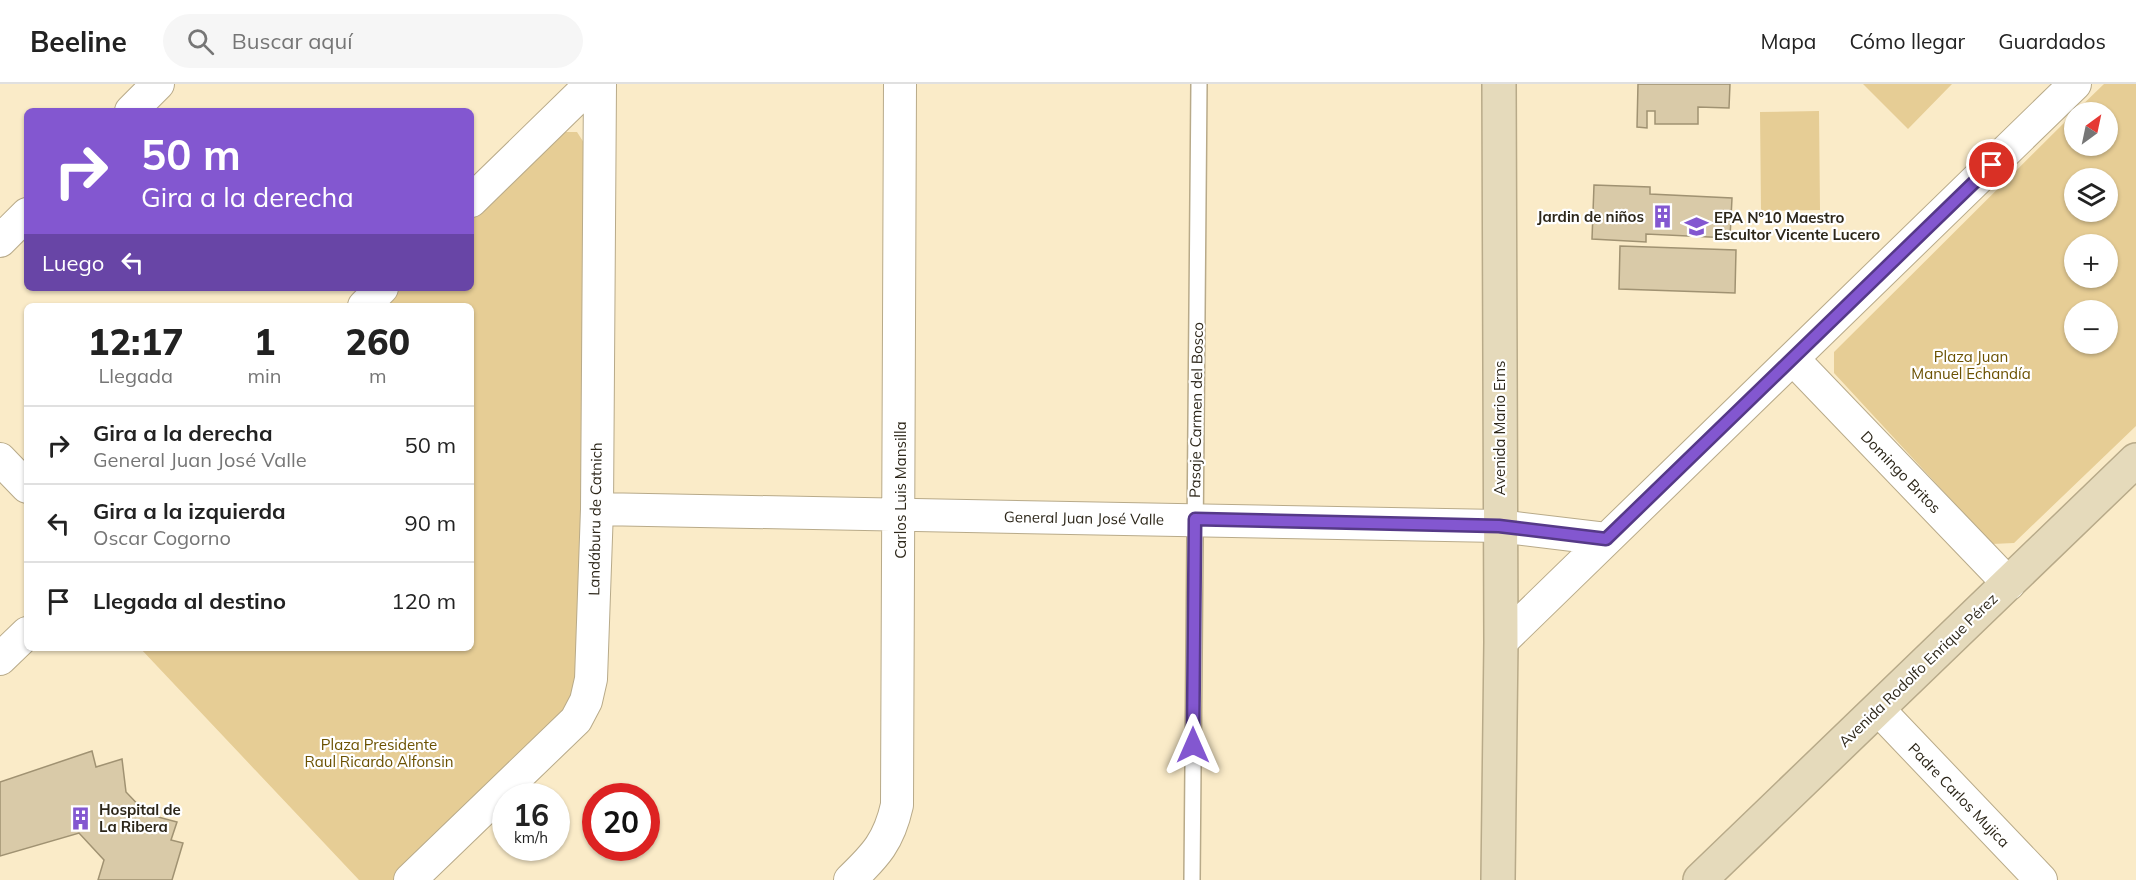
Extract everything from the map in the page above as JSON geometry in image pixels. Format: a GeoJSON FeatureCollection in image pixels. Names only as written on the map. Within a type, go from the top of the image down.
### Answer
{"type":"FeatureCollection","features":[{"type":"Feature","properties":{"kind":"street"},"geometry":{"type":"LineString","coordinates":[[134,108],[158,84]]}},
{"type":"Feature","properties":{"kind":"street"},"geometry":{"type":"LineString","coordinates":[[474,198],[591,84]]}},
{"type":"Feature","properties":{"kind":"street","name":"Landáburu de Catnich"},"geometry":{"type":"LineString","coordinates":[[410,880],[576,720],[586,701],[591,679],[597,509],[600,84]]}},
{"type":"Feature","properties":{"kind":"street","name":"Carlos Luis Mansilla"},"geometry":{"type":"LineString","coordinates":[[850,880],[876,854],[891,831],[897,805],[900,84]]}},
{"type":"Feature","properties":{"kind":"street","name":"Avenida Mario Erns"},"geometry":{"type":"LineString","coordinates":[[1498,880],[1501,642],[1499,84]]}},
{"type":"Feature","properties":{"kind":"street"},"geometry":{"type":"LineString","coordinates":[[1501,642],[1794,360],[2075,84]]}},
{"type":"Feature","properties":{"kind":"street"},"geometry":{"type":"LineString","coordinates":[[0,241],[24,217]]}},
{"type":"Feature","properties":{"kind":"street"},"geometry":{"type":"LineString","coordinates":[[367,303],[379,291]]}},
{"type":"Feature","properties":{"kind":"street","name":"Domingo Britos"},"geometry":{"type":"LineString","coordinates":[[1794,360],[2009,584]]}},
{"type":"Feature","properties":{"kind":"street"},"geometry":{"type":"LineString","coordinates":[[0,459],[24,484]]}},
{"type":"Feature","properties":{"kind":"street","name":"Avenida Rodolfo Enrique Pérez"},"geometry":{"type":"LineString","coordinates":[[1700,880],[2136,460]]}},
{"type":"Feature","properties":{"kind":"street","name":"General Juan José Valle"},"geometry":{"type":"LineString","coordinates":[[597,509],[1499,526],[1606,539]]}},
{"type":"Feature","properties":{"kind":"street"},"geometry":{"type":"LineString","coordinates":[[0,659],[24,636]]}},
{"type":"Feature","properties":{"kind":"street","name":"Padre Carlos Mujica"},"geometry":{"type":"LineString","coordinates":[[1878,709],[2041,880]]}},
{"type":"Feature","properties":{"kind":"lane","name":"Pasaje Carmen del Bosco"},"geometry":{"type":"LineString","coordinates":[[1192,880],[1199,84]]}},
{"type":"Feature","properties":{"kind":"green space"},"geometry":{"type":"Polygon","coordinates":[[[1863,84],[1952,84],[1908,129],[1863,84]]]}},
{"type":"Feature","properties":{"kind":"green space","name":"Plaza Juan Manuel Echandía"},"geometry":{"type":"Polygon","coordinates":[[[2104,84],[2136,84],[2136,426],[2014,543],[1992,544],[1834,373],[1834,352],[2064,123],[2064,156],[2118,156],[2118,102],[2085,102],[2104,84]]]}},
{"type":"Feature","properties":{"kind":"green space"},"geometry":{"type":"Polygon","coordinates":[[[1819,111],[1820,210],[1761,211],[1760,112],[1819,111]]]}},
{"type":"Feature","properties":{"kind":"green space","name":"Plaza Presidente Raul Ricardo Alfonsin"},"geometry":{"type":"Polygon","coordinates":[[[562,132],[577,132],[586,146],[582,684],[566,714],[495,783],[492,783],[492,786],[396,880],[359,880],[143,651],[474,651],[474,303],[386,303],[398,291],[474,291],[474,217],[562,132]]]}},
{"type":"Feature","properties":{"kind":"building"},"geometry":{"type":"Polygon","coordinates":[[[1638,84],[1730,84],[1729,108],[1698,107],[1698,124],[1655,124],[1655,111],[1647,111],[1647,128],[1637,127],[1638,84]]]}},
{"type":"Feature","properties":{"kind":"building"},"geometry":{"type":"Polygon","coordinates":[[[1638,84],[1730,84],[1729,108],[1698,107],[1698,124],[1655,124],[1655,111],[1647,111],[1647,128],[1637,127],[1638,84]]]}},
{"type":"Feature","properties":{"kind":"building","name":"EPA Nº10 Maestro Escultor Vicente Lucero"},"geometry":{"type":"Polygon","coordinates":[[[1594,185],[1650,187],[1650,194],[1732,198],[1730,238],[1646,234],[1646,242],[1592,239],[1594,185]]]}},
{"type":"Feature","properties":{"kind":"building","name":"EPA Nº10 Maestro Escultor Vicente Lucero"},"geometry":{"type":"Polygon","coordinates":[[[1594,185],[1650,187],[1650,194],[1732,198],[1730,238],[1646,234],[1646,242],[1592,239],[1594,185]]]}},
{"type":"Feature","properties":{"kind":"building","name":"EPA Nº10 Maestro Escultor Vicente Lucero"},"geometry":{"type":"Polygon","coordinates":[[[1620,246],[1736,250],[1735,293],[1619,289],[1620,246]]]}},
{"type":"Feature","properties":{"kind":"building","name":"EPA Nº10 Maestro Escultor Vicente Lucero"},"geometry":{"type":"Polygon","coordinates":[[[1620,246],[1736,250],[1735,293],[1619,289],[1620,246]]]}},
{"type":"Feature","properties":{"kind":"building","name":"Hospital de La Ribera"},"geometry":{"type":"Polygon","coordinates":[[[92,751],[96,767],[122,759],[126,792],[147,814],[177,822],[171,840],[183,843],[172,880],[98,880],[104,860],[79,833],[0,856],[0,782],[92,751]]]}},
{"type":"Feature","properties":{"kind":"place","name":"Jardin de niños"},"geometry":{"type":"Point","coordinates":[1662,216]}},
{"type":"Feature","properties":{"kind":"place","name":"EPA Nº10 Maestro Escultor Vicente Lucero"},"geometry":{"type":"Point","coordinates":[1696,226]}},
{"type":"Feature","properties":{"kind":"place","name":"Hospital de La Ribera"},"geometry":{"type":"Point","coordinates":[81,818]}},
{"type":"Feature","properties":{"kind":"route"},"geometry":{"type":"LineString","coordinates":[[1193,745],[1195,519],[1499,526],[1606,539],[1794,360],[1992,165]]}}]}
